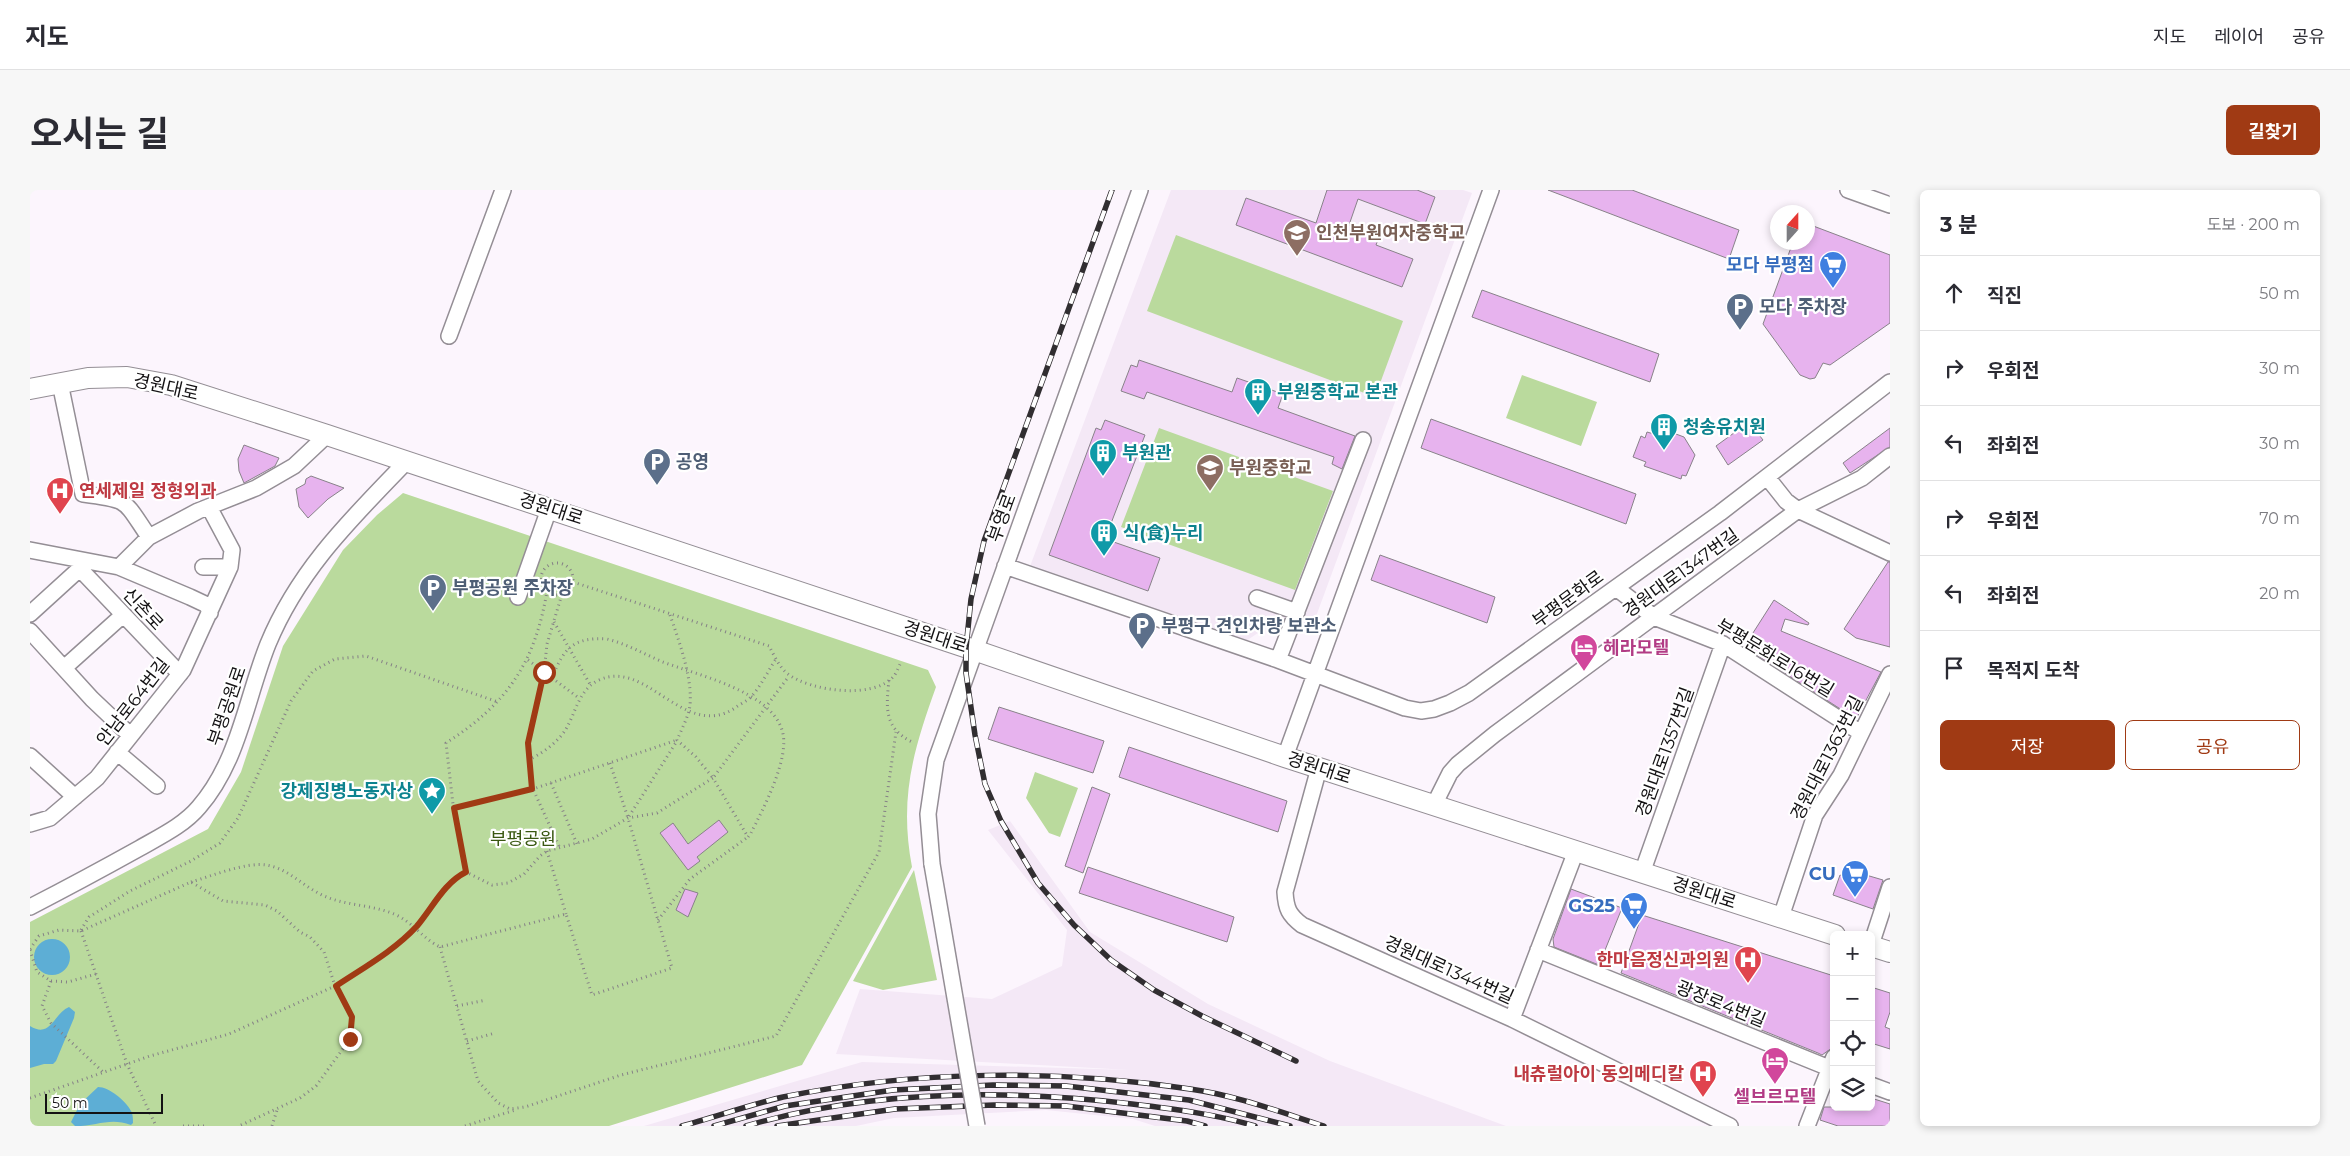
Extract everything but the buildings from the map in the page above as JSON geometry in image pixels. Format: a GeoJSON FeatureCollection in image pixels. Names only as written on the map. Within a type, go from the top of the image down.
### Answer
{"type":"FeatureCollection","features":[{"type":"Feature","properties":{"kind":"main road","name":"경원대로"},"geometry":{"type":"LineString","coordinates":[[30,389],[88,378],[128,377],[156,381],[407,461],[974,650],[1285,757],[1830,933]]}},
{"type":"Feature","properties":{"kind":"main road"},"geometry":{"type":"LineString","coordinates":[[1875,947],[1890,952]]}},
{"type":"Feature","properties":{"kind":"street"},"geometry":{"type":"LineString","coordinates":[[450,336],[503,190]]}},
{"type":"Feature","properties":{"kind":"street","name":"부영로"},"geometry":{"type":"LineString","coordinates":[[977,1126],[932,864],[928,814],[936,760],[1140,190]]}},
{"type":"Feature","properties":{"kind":"street"},"geometry":{"type":"LineString","coordinates":[[1285,757],[1491,190]]}},
{"type":"Feature","properties":{"kind":"street"},"geometry":{"type":"LineString","coordinates":[[1848,190],[1890,205]]}},
{"type":"Feature","properties":{"kind":"street","name":"부평문화로"},"geometry":{"type":"LineString","coordinates":[[1004,566],[1278,660],[1405,708],[1421,711],[1434,709],[1469,693],[1616,588],[1767,477],[1890,382]]}},
{"type":"Feature","properties":{"kind":"street"},"geometry":{"type":"LineString","coordinates":[[60,383],[84,494],[116,498],[125,502],[149,537]]}},
{"type":"Feature","properties":{"kind":"street","name":"신촌로"},"geometry":{"type":"LineString","coordinates":[[119,567],[149,537],[209,507],[256,488],[294,466],[327,435]]}},
{"type":"Feature","properties":{"kind":"street"},"geometry":{"type":"LineString","coordinates":[[1278,660],[1363,440]]}},
{"type":"Feature","properties":{"kind":"street","name":"경원대로1347번길"},"geometry":{"type":"LineString","coordinates":[[1434,805],[1450,773],[1458,764],[1798,510],[1862,478],[1890,456]]}},
{"type":"Feature","properties":{"kind":"street","name":"부평공원로"},"geometry":{"type":"LineString","coordinates":[[30,907],[161,836],[187,819],[200,806],[224,770],[236,745],[269,643],[295,589],[331,540],[407,461]]}},
{"type":"Feature","properties":{"kind":"street"},"geometry":{"type":"LineString","coordinates":[[1767,477],[1786,501],[1798,510],[1890,553]]}},
{"type":"Feature","properties":{"kind":"street"},"geometry":{"type":"LineString","coordinates":[[203,567],[230,568],[232,550],[209,507]]}},
{"type":"Feature","properties":{"kind":"street"},"geometry":{"type":"LineString","coordinates":[[518,597],[549,509]]}},
{"type":"Feature","properties":{"kind":"street"},"geometry":{"type":"LineString","coordinates":[[30,550],[84,565],[119,567],[190,597],[207,606],[210,613]]}},
{"type":"Feature","properties":{"kind":"street"},"geometry":{"type":"LineString","coordinates":[[30,614],[84,565]]}},
{"type":"Feature","properties":{"kind":"street","name":"신촌로"},"geometry":{"type":"LineString","coordinates":[[84,565],[123,614],[180,674]]}},
{"type":"Feature","properties":{"kind":"street","name":"안남로64번길"},"geometry":{"type":"LineString","coordinates":[[30,824],[50,818],[97,778],[180,674],[230,568]]}},
{"type":"Feature","properties":{"kind":"street","name":"부평문화로16번길"},"geometry":{"type":"LineString","coordinates":[[1616,588],[1654,617],[1723,644],[1861,732]]}},
{"type":"Feature","properties":{"kind":"street"},"geometry":{"type":"LineString","coordinates":[[1097,598],[1111,614]]}},
{"type":"Feature","properties":{"kind":"street"},"geometry":{"type":"LineString","coordinates":[[1257,598],[1297,612]]}},
{"type":"Feature","properties":{"kind":"street"},"geometry":{"type":"LineString","coordinates":[[64,668],[123,614]]}},
{"type":"Feature","properties":{"kind":"street"},"geometry":{"type":"LineString","coordinates":[[30,630],[64,668],[130,735]]}},
{"type":"Feature","properties":{"kind":"street","name":"경원대로1357번길"},"geometry":{"type":"LineString","coordinates":[[1642,873],[1723,644]]}},
{"type":"Feature","properties":{"kind":"street","name":"경원대로1363번길"},"geometry":{"type":"LineString","coordinates":[[1780,917],[1815,815],[1841,775],[1890,674]]}},
{"type":"Feature","properties":{"kind":"street"},"geometry":{"type":"LineString","coordinates":[[117,752],[157,786]]}},
{"type":"Feature","properties":{"kind":"street"},"geometry":{"type":"LineString","coordinates":[[30,756],[74,797]]}},
{"type":"Feature","properties":{"kind":"street","name":"경원대로1344번길"},"geometry":{"type":"LineString","coordinates":[[1319,768],[1285,892],[1286,906],[1290,916],[1302,925],[1512,1019],[1730,1126]]}},
{"type":"Feature","properties":{"kind":"street"},"geometry":{"type":"LineString","coordinates":[[1512,1019],[1576,851]]}},
{"type":"Feature","properties":{"kind":"street"},"geometry":{"type":"LineString","coordinates":[[1875,934],[1890,887]]}},
{"type":"Feature","properties":{"kind":"street","name":"광장로4번길"},"geometry":{"type":"LineString","coordinates":[[1538,950],[1830,1064]]}},
{"type":"Feature","properties":{"kind":"street"},"geometry":{"type":"LineString","coordinates":[[1807,1126],[1832,1066]]}},
{"type":"Feature","properties":{"kind":"street"},"geometry":{"type":"LineString","coordinates":[[1875,1086],[1890,1092]]}},
{"type":"Feature","properties":{"kind":"path"},"geometry":{"type":"LineString","coordinates":[[466,872],[454,808],[446,743],[467,730],[498,702],[528,660],[542,622],[547,592],[541,578],[544,568],[553,563],[564,564],[569,567],[573,582],[567,592],[552,594],[547,592]]}},
{"type":"Feature","properties":{"kind":"path"},"geometry":{"type":"LineString","coordinates":[[573,582],[769,646],[789,676],[805,684],[824,689],[844,691],[880,685],[893,677],[901,662]]}},
{"type":"Feature","properties":{"kind":"path"},"geometry":{"type":"LineString","coordinates":[[559,846],[532,789],[528,743],[531,720],[544,672],[547,644],[562,594]]}},
{"type":"Feature","properties":{"kind":"path"},"geometry":{"type":"LineString","coordinates":[[466,872],[492,885],[508,883],[524,874],[547,851],[559,846],[577,844],[607,832],[628,818],[654,781],[677,740],[689,710],[690,695],[686,669],[670,615]]}},
{"type":"Feature","properties":{"kind":"path"},"geometry":{"type":"LineString","coordinates":[[554,621],[591,686]]}},
{"type":"Feature","properties":{"kind":"path"},"geometry":{"type":"LineString","coordinates":[[552,678],[563,653],[569,647],[593,638],[607,639],[733,687],[776,716],[783,731],[782,758],[771,793],[748,837],[690,879],[658,921]]}},
{"type":"Feature","properties":{"kind":"path"},"geometry":{"type":"LineString","coordinates":[[81,931],[89,918],[130,891],[191,861],[220,843],[238,818],[291,701],[313,671],[335,659],[366,656],[498,702]]}},
{"type":"Feature","properties":{"kind":"path"},"geometry":{"type":"LineString","coordinates":[[528,760],[560,738],[579,698],[597,680],[614,675],[630,678],[651,689],[667,701],[697,714],[718,716],[750,698],[776,659]]}},
{"type":"Feature","properties":{"kind":"path"},"geometry":{"type":"LineString","coordinates":[[528,660],[579,698]]}},
{"type":"Feature","properties":{"kind":"path"},"geometry":{"type":"LineString","coordinates":[[628,818],[658,813],[713,778],[789,676]]}},
{"type":"Feature","properties":{"kind":"path"},"geometry":{"type":"LineString","coordinates":[[889,679],[887,703],[890,721],[896,732],[912,742]]}},
{"type":"Feature","properties":{"kind":"path"},"geometry":{"type":"LineString","coordinates":[[465,1126],[621,1075],[776,1036],[879,852],[896,732]]}},
{"type":"Feature","properties":{"kind":"path"},"geometry":{"type":"LineString","coordinates":[[454,808],[532,789],[677,740]]}},
{"type":"Feature","properties":{"kind":"path"},"geometry":{"type":"LineString","coordinates":[[677,740],[696,757],[713,778],[748,837]]}},
{"type":"Feature","properties":{"kind":"path"},"geometry":{"type":"LineString","coordinates":[[547,851],[592,995],[672,968],[610,763]]}},
{"type":"Feature","properties":{"kind":"path"},"geometry":{"type":"LineString","coordinates":[[551,783],[577,844]]}},
{"type":"Feature","properties":{"kind":"path"},"geometry":{"type":"LineString","coordinates":[[96,974],[68,982],[51,981],[37,972],[30,949],[39,936],[59,930],[81,931],[191,882],[253,865],[266,865],[295,877],[309,889],[341,902],[394,914],[416,926],[430,942],[440,947],[566,914]]}},
{"type":"Feature","properties":{"kind":"path"},"geometry":{"type":"LineString","coordinates":[[30,1098],[127,1064],[228,1034],[336,986],[389,950],[416,926],[454,878],[466,872]]}},
{"type":"Feature","properties":{"kind":"path"},"geometry":{"type":"LineString","coordinates":[[191,882],[223,901],[265,905],[277,911],[300,932],[310,937],[324,952],[336,986],[352,1017],[350,1039],[316,1086],[300,1098],[277,1110],[239,1126]]}},
{"type":"Feature","properties":{"kind":"path"},"geometry":{"type":"LineString","coordinates":[[81,931],[127,1064],[156,1126]]}},
{"type":"Feature","properties":{"kind":"path"},"geometry":{"type":"LineString","coordinates":[[440,947],[478,1081],[498,1103],[510,1109],[524,1106]]}},
{"type":"Feature","properties":{"kind":"path"},"geometry":{"type":"LineString","coordinates":[[51,981],[42,1006],[51,1023],[103,1072]]}},
{"type":"Feature","properties":{"kind":"path"},"geometry":{"type":"LineString","coordinates":[[457,1006],[486,1000]]}},
{"type":"Feature","properties":{"kind":"path"},"geometry":{"type":"LineString","coordinates":[[467,1042],[495,1033]]}},
{"type":"Feature","properties":{"kind":"path"},"geometry":{"type":"LineString","coordinates":[[272,1126],[277,1110]]}},
{"type":"Feature","properties":{"kind":"path"},"geometry":{"type":"LineString","coordinates":[[183,1126],[206,1126]]}},
{"type":"Feature","properties":{"kind":"shaded area"},"geometry":{"type":"Polygon","coordinates":[[[1171,190],[1463,190],[1472,193],[1311,630],[1280,618],[1246,641],[1029,569],[1171,190]]]}},
{"type":"Feature","properties":{"kind":"shaded area"},"geometry":{"type":"Polygon","coordinates":[[[1010,821],[1090,932],[1208,1004],[1330,1061],[1506,1126],[1155,1126],[1133,1119],[1046,1110],[894,1118],[856,1126],[644,1126],[862,1062],[1130,1070],[836,1054],[860,989],[992,999],[1062,966],[1067,930],[988,830],[1010,821]]]}},
{"type":"Feature","properties":{"kind":"green space"},"geometry":{"type":"Polygon","coordinates":[[[1176,235],[1403,321],[1375,397],[1147,311],[1176,235]]]}},
{"type":"Feature","properties":{"kind":"green space"},"geometry":{"type":"Polygon","coordinates":[[[1522,375],[1597,402],[1581,446],[1506,418],[1522,375]]]}},
{"type":"Feature","properties":{"kind":"green space"},"geometry":{"type":"Polygon","coordinates":[[[1159,428],[1333,491],[1295,590],[1121,527],[1159,428]]]}},
{"type":"Feature","properties":{"kind":"green space","name":"부평공원"},"geometry":{"type":"Polygon","coordinates":[[[403,493],[928,670],[936,687],[915,754],[908,797],[908,842],[912,867],[802,1065],[609,1126],[30,1126],[30,922],[208,829],[241,772],[283,646],[343,550],[377,515],[403,493]]]}},
{"type":"Feature","properties":{"kind":"green space"},"geometry":{"type":"Polygon","coordinates":[[[1035,772],[1078,788],[1060,837],[1049,833],[1026,798],[1035,772]]]}},
{"type":"Feature","properties":{"kind":"green space"},"geometry":{"type":"Polygon","coordinates":[[[914,870],[937,980],[883,990],[853,981],[914,870]]]}},
{"type":"Feature","properties":{"kind":"water"},"geometry":{"type":"Polygon","coordinates":[[[52,939],[59,940],[65,944],[69,950],[69,964],[65,970],[59,974],[52,975],[45,974],[39,970],[35,964],[34,957],[35,950],[39,944],[45,940],[52,939]]]}},
{"type":"Feature","properties":{"kind":"water"},"geometry":{"type":"Polygon","coordinates":[[[69,1007],[75,1012],[74,1018],[56,1061],[53,1064],[44,1064],[30,1068],[30,1026],[43,1030],[69,1007]]]}},
{"type":"Feature","properties":{"kind":"water"},"geometry":{"type":"Polygon","coordinates":[[[98,1087],[107,1089],[117,1095],[129,1107],[133,1123],[131,1125],[110,1122],[75,1126],[71,1122],[80,1104],[98,1087]]]}},
{"type":"Feature","properties":{"kind":"railway"},"geometry":{"type":"LineString","coordinates":[[1112,190],[984,541],[971,599],[966,648],[966,673],[975,735],[985,784],[1001,821],[1038,883],[1074,925],[1111,960],[1154,990],[1202,1016],[1296,1061]]}},
{"type":"Feature","properties":{"kind":"railway"},"geometry":{"type":"LineString","coordinates":[[682,1126],[770,1100],[833,1088],[935,1077],[986,1075],[1089,1078],[1190,1089],[1241,1100],[1324,1126]]}},
{"type":"Feature","properties":{"kind":"railway"},"geometry":{"type":"LineString","coordinates":[[714,1126],[785,1106],[893,1090],[993,1085],[1066,1086],[1189,1100],[1290,1126]]}},
{"type":"Feature","properties":{"kind":"railway"},"geometry":{"type":"LineString","coordinates":[[746,1126],[840,1105],[889,1099],[986,1095],[1084,1099],[1132,1104],[1210,1115],[1255,1126]]}},
{"type":"Feature","properties":{"kind":"railway"},"geometry":{"type":"LineString","coordinates":[[777,1126],[895,1109],[994,1105],[1066,1106],[1187,1121],[1205,1126]]}},
{"type":"Feature","properties":{"kind":"place","name":"인천부원여자중학교"},"geometry":{"type":"Point","coordinates":[1297,257]}},
{"type":"Feature","properties":{"kind":"place","name":"모다 부평점"},"geometry":{"type":"Point","coordinates":[1833,289]}},
{"type":"Feature","properties":{"kind":"place","name":"모다 주차장"},"geometry":{"type":"Point","coordinates":[1740,331]}},
{"type":"Feature","properties":{"kind":"place","name":"부원중학교 본관"},"geometry":{"type":"Point","coordinates":[1258,416]}},
{"type":"Feature","properties":{"kind":"place","name":"청송유치원"},"geometry":{"type":"Point","coordinates":[1664,451]}},
{"type":"Feature","properties":{"kind":"place","name":"부원관"},"geometry":{"type":"Point","coordinates":[1103,477]}},
{"type":"Feature","properties":{"kind":"place","name":"공영"},"geometry":{"type":"Point","coordinates":[657,486]}},
{"type":"Feature","properties":{"kind":"place","name":"부원중학교"},"geometry":{"type":"Point","coordinates":[1210,492]}},
{"type":"Feature","properties":{"kind":"place","name":"연세제일 정형외과"},"geometry":{"type":"Point","coordinates":[60,515]}},
{"type":"Feature","properties":{"kind":"place","name":"식(食)누리"},"geometry":{"type":"Point","coordinates":[1104,557]}},
{"type":"Feature","properties":{"kind":"place","name":"부평공원 주차장"},"geometry":{"type":"Point","coordinates":[433,612]}},
{"type":"Feature","properties":{"kind":"place","name":"부평구 견인차량 보관소"},"geometry":{"type":"Point","coordinates":[1142,650]}},
{"type":"Feature","properties":{"kind":"place","name":"헤라모텔"},"geometry":{"type":"Point","coordinates":[1584,672]}},
{"type":"Feature","properties":{"kind":"place","name":"강제징병노동자상"},"geometry":{"type":"Point","coordinates":[432,815]}},
{"type":"Feature","properties":{"kind":"place","name":"CU"},"geometry":{"type":"Point","coordinates":[1855,898]}},
{"type":"Feature","properties":{"kind":"place","name":"GS25"},"geometry":{"type":"Point","coordinates":[1634,930]}},
{"type":"Feature","properties":{"kind":"place","name":"한마음정신과의원"},"geometry":{"type":"Point","coordinates":[1748,984]}},
{"type":"Feature","properties":{"kind":"place","name":"셀브르모텔"},"geometry":{"type":"Point","coordinates":[1775,1085]}},
{"type":"Feature","properties":{"kind":"place","name":"내츄럴아이 동의메디칼"},"geometry":{"type":"Point","coordinates":[1703,1098]}},
{"type":"Feature","properties":{"kind":"route"},"geometry":{"type":"LineString","coordinates":[[350,1039],[352,1017],[336,986],[389,950],[416,926],[454,878],[466,872],[454,808],[532,789],[528,743],[531,720],[544,672]]}}]}
